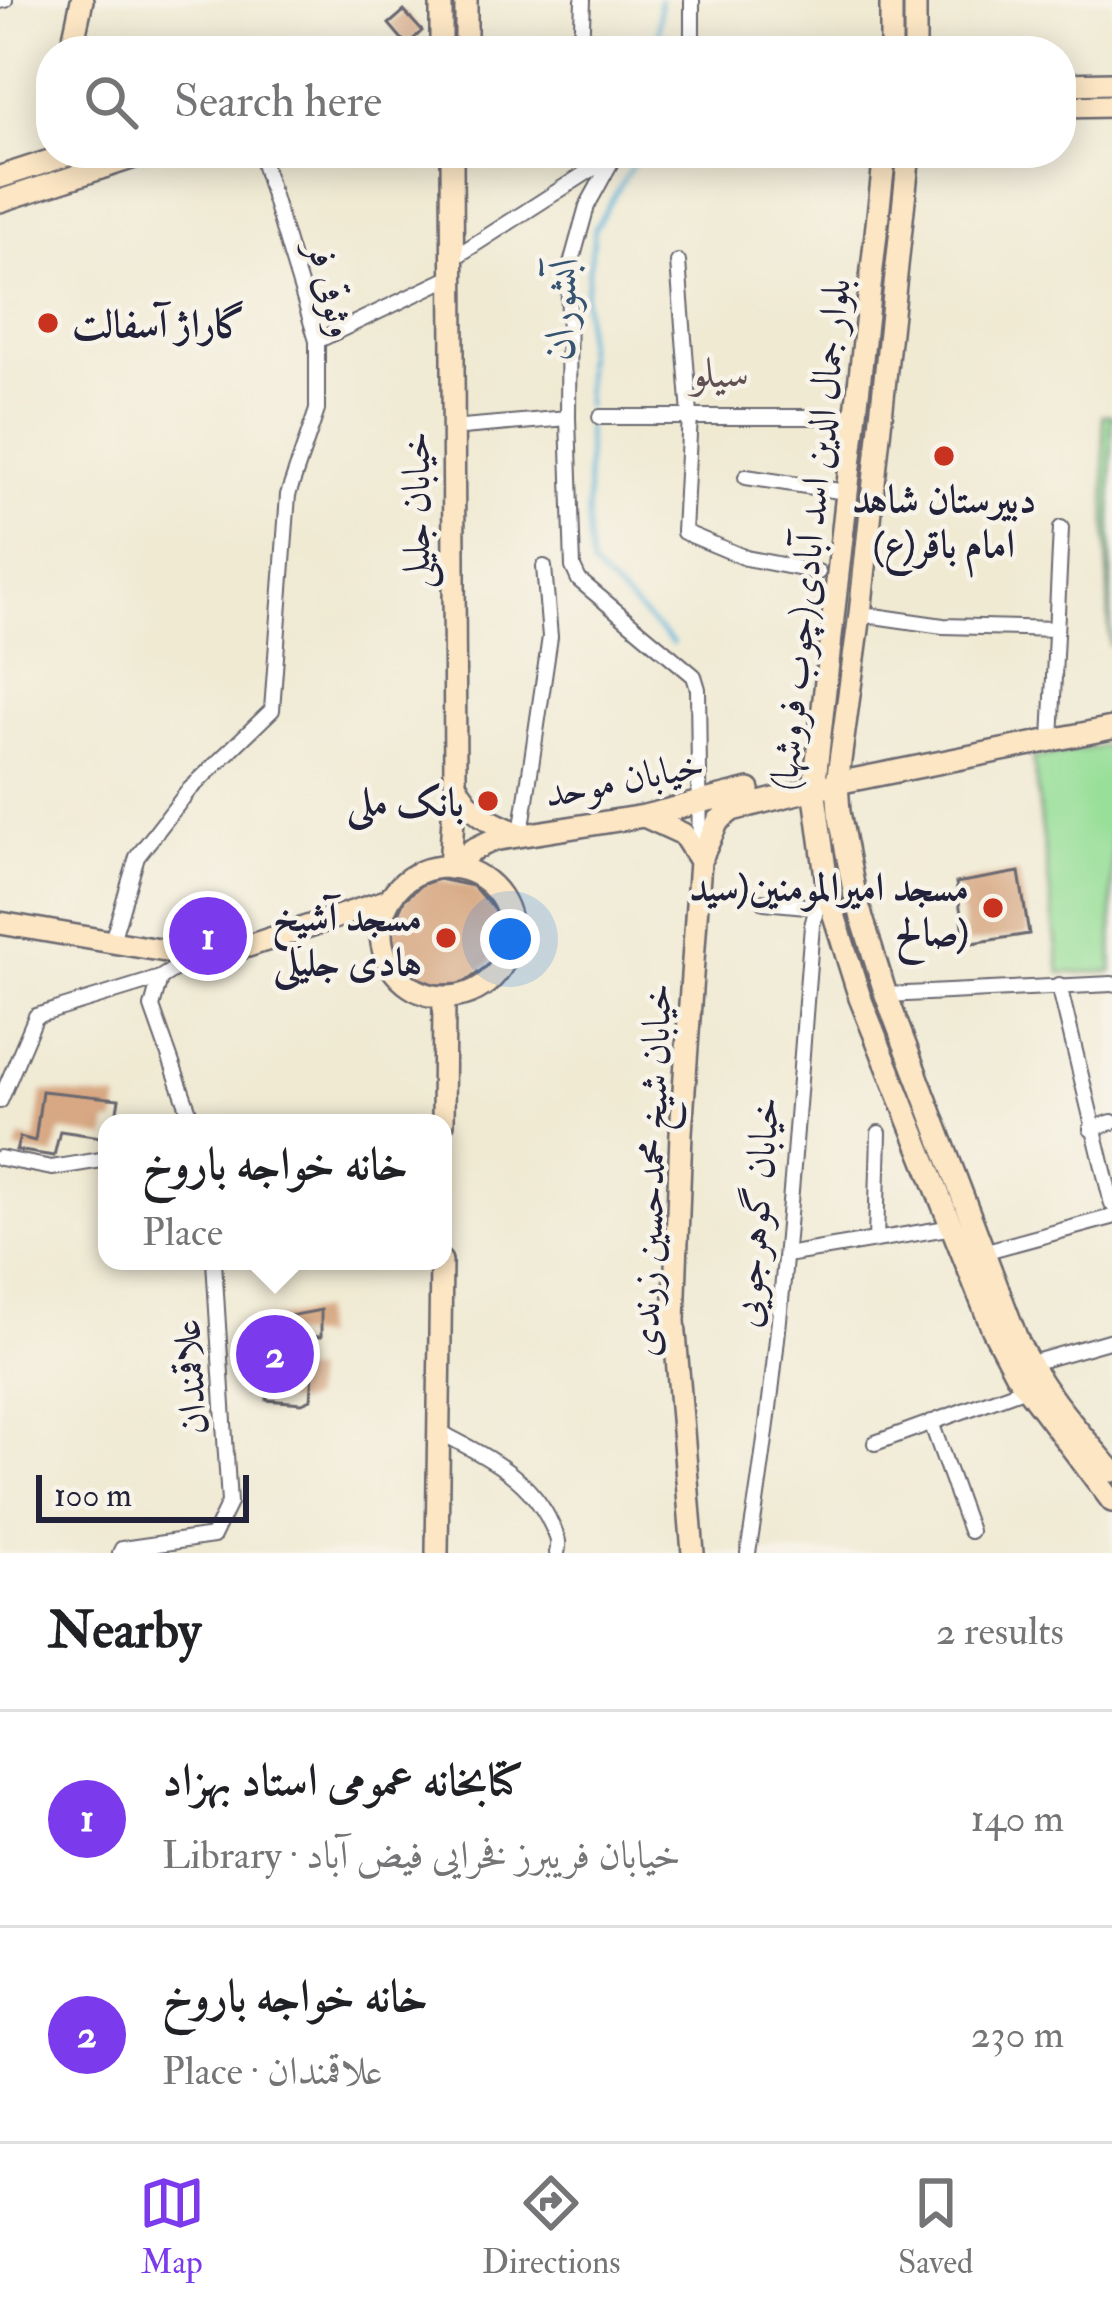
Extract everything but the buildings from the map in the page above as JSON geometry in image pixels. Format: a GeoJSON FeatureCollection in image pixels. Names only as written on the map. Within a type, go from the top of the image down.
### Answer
{"type":"FeatureCollection","features":[{"type":"Feature","properties":{"kind":"main road"},"geometry":{"type":"LineString","coordinates":[[74,36],[82,0]]}},
{"type":"Feature","properties":{"kind":"main road"},"geometry":{"type":"LineString","coordinates":[[441,0],[441,36]]}},
{"type":"Feature","properties":{"kind":"main road"},"geometry":{"type":"LineString","coordinates":[[466,0],[466,36]]}},
{"type":"Feature","properties":{"kind":"main road"},"geometry":{"type":"LineString","coordinates":[[891,0],[891,36]]}},
{"type":"Feature","properties":{"kind":"main road"},"geometry":{"type":"LineString","coordinates":[[915,0],[916,36]]}},
{"type":"Feature","properties":{"kind":"main road"},"geometry":{"type":"LineString","coordinates":[[436,36],[441,26]]}},
{"type":"Feature","properties":{"kind":"main road"},"geometry":{"type":"LineString","coordinates":[[1076,84],[1112,83]]}},
{"type":"Feature","properties":{"kind":"main road"},"geometry":{"type":"LineString","coordinates":[[1076,106],[1112,106]]}},
{"type":"Feature","properties":{"kind":"main road"},"geometry":{"type":"LineString","coordinates":[[0,177],[36,160]]}},
{"type":"Feature","properties":{"kind":"main road"},"geometry":{"type":"LineString","coordinates":[[0,201],[100,168]]}},
{"type":"Feature","properties":{"kind":"main road","name":"خیابان جلیلی"},"geometry":{"type":"LineString","coordinates":[[452,168],[452,867]]}},
{"type":"Feature","properties":{"kind":"main road","name":"بلوار جمال الدین اسد آبادی(چوب فروشها)"},"geometry":{"type":"LineString","coordinates":[[883,168],[846,492],[824,876],[860,998],[1001,1349],[1112,1501]]}},
{"type":"Feature","properties":{"kind":"main road","name":"بلوار جمال الدین اسد آبادی(چوب فروشها)"},"geometry":{"type":"LineString","coordinates":[[907,168],[860,614],[826,779],[886,995],[1028,1364],[1112,1469]]}},
{"type":"Feature","properties":{"kind":"main road"},"geometry":{"type":"LineString","coordinates":[[826,779],[1112,728]]}},
{"type":"Feature","properties":{"kind":"main road","name":"خیابان موحد"},"geometry":{"type":"LineString","coordinates":[[452,867],[481,844],[521,834],[644,816],[826,779]]}},
{"type":"Feature","properties":{"kind":"main road","name":"خیابان موحد"},"geometry":{"type":"LineString","coordinates":[[700,861],[718,821],[732,810],[826,779]]}},
{"type":"Feature","properties":{"kind":"main road"},"geometry":{"type":"LineString","coordinates":[[455,783],[470,808],[521,834]]}},
{"type":"Feature","properties":{"kind":"main road"},"geometry":{"type":"LineString","coordinates":[[644,816],[682,834],[700,861]]}},
{"type":"Feature","properties":{"kind":"main road","name":"خیابان شیخ محمدحسین زرندی"},"geometry":{"type":"LineString","coordinates":[[693,1553],[674,1321],[681,1133],[700,861]]}},
{"type":"Feature","properties":{"kind":"main road"},"geometry":{"type":"LineString","coordinates":[[0,922],[195,956],[245,947],[389,899],[417,874],[452,867],[478,875],[504,902],[511,939],[506,958],[481,987],[445,997],[408,986],[385,956],[381,937],[389,899]]}},
{"type":"Feature","properties":{"kind":"main road"},"geometry":{"type":"LineString","coordinates":[[442,1114],[445,997]]}},
{"type":"Feature","properties":{"kind":"main road"},"geometry":{"type":"LineString","coordinates":[[437,1553],[441,1270]]}},
{"type":"Feature","properties":{"kind":"street"},"geometry":{"type":"LineString","coordinates":[[582,36],[584,0]]}},
{"type":"Feature","properties":{"kind":"street"},"geometry":{"type":"LineString","coordinates":[[692,0],[692,36]]}},
{"type":"Feature","properties":{"kind":"street","name":"وثوقی فر"},"geometry":{"type":"LineString","coordinates":[[112,941],[137,857],[189,790],[272,710],[288,494],[317,410],[317,341],[265,168]]}},
{"type":"Feature","properties":{"kind":"street"},"geometry":{"type":"LineString","coordinates":[[317,341],[452,268],[595,168]]}},
{"type":"Feature","properties":{"kind":"street"},"geometry":{"type":"LineString","coordinates":[[607,168],[587,206],[569,271],[573,567],[579,580],[694,676],[698,688],[700,861]]}},
{"type":"Feature","properties":{"kind":"street"},"geometry":{"type":"LineString","coordinates":[[678,262],[690,416],[685,532],[746,558],[818,572]]}},
{"type":"Feature","properties":{"kind":"street"},"geometry":{"type":"LineString","coordinates":[[599,417],[857,417]]}},
{"type":"Feature","properties":{"kind":"street"},"geometry":{"type":"LineString","coordinates":[[451,428],[568,418]]}},
{"type":"Feature","properties":{"kind":"street"},"geometry":{"type":"LineString","coordinates":[[746,477],[846,492]]}},
{"type":"Feature","properties":{"kind":"street"},"geometry":{"type":"LineString","coordinates":[[1051,740],[1061,528]]}},
{"type":"Feature","properties":{"kind":"street"},"geometry":{"type":"LineString","coordinates":[[521,834],[550,637],[544,567]]}},
{"type":"Feature","properties":{"kind":"street"},"geometry":{"type":"LineString","coordinates":[[860,614],[943,626],[1056,628]]}},
{"type":"Feature","properties":{"kind":"street","name":"خیابان گوهرجویی"},"geometry":{"type":"LineString","coordinates":[[748,1553],[786,1255],[812,926],[824,876]]}},
{"type":"Feature","properties":{"kind":"street"},"geometry":{"type":"LineString","coordinates":[[764,902],[817,907]]}},
{"type":"Feature","properties":{"kind":"street"},"geometry":{"type":"LineString","coordinates":[[0,1100],[36,1016],[160,978],[195,956]]}},
{"type":"Feature","properties":{"kind":"street"},"geometry":{"type":"LineString","coordinates":[[160,978],[152,1006],[190,1114]]}},
{"type":"Feature","properties":{"kind":"street"},"geometry":{"type":"LineString","coordinates":[[886,995],[1112,984]]}},
{"type":"Feature","properties":{"kind":"street"},"geometry":{"type":"LineString","coordinates":[[1059,985],[1112,1204]]}},
{"type":"Feature","properties":{"kind":"street"},"geometry":{"type":"LineString","coordinates":[[1091,1129],[1112,1122]]}},
{"type":"Feature","properties":{"kind":"street"},"geometry":{"type":"LineString","coordinates":[[876,1240],[879,1133]]}},
{"type":"Feature","properties":{"kind":"street"},"geometry":{"type":"LineString","coordinates":[[0,1157],[52,1168],[98,1160]]}},
{"type":"Feature","properties":{"kind":"street"},"geometry":{"type":"LineString","coordinates":[[983,1252],[1112,1217]]}},
{"type":"Feature","properties":{"kind":"street"},"geometry":{"type":"LineString","coordinates":[[786,1255],[953,1227]]}},
{"type":"Feature","properties":{"kind":"street","name":"علاقمندان"},"geometry":{"type":"LineString","coordinates":[[121,1551],[213,1536],[229,1503],[215,1270]]}},
{"type":"Feature","properties":{"kind":"street"},"geometry":{"type":"LineString","coordinates":[[1028,1364],[1112,1340]]}},
{"type":"Feature","properties":{"kind":"street"},"geometry":{"type":"LineString","coordinates":[[874,1443],[1026,1388]]}},
{"type":"Feature","properties":{"kind":"street"},"geometry":{"type":"LineString","coordinates":[[931,1422],[970,1531]]}},
{"type":"Feature","properties":{"kind":"street"},"geometry":{"type":"LineString","coordinates":[[438,1431],[493,1459],[526,1484],[541,1501],[559,1543],[557,1553]]}},
{"type":"Feature","properties":{"kind":"green space"},"geometry":{"type":"Polygon","coordinates":[[[1103,415],[1112,415],[1110,647],[1103,415]]]}},
{"type":"Feature","properties":{"kind":"green space"},"geometry":{"type":"Polygon","coordinates":[[[1112,745],[1112,972],[1060,973],[1033,758],[1112,745]]]}},
{"type":"Feature","properties":{"kind":"waterway","name":"آبشوران"},"geometry":{"type":"LineString","coordinates":[[659,36],[660,0]]}},
{"type":"Feature","properties":{"kind":"waterway","name":"آبشوران"},"geometry":{"type":"LineString","coordinates":[[586,407],[585,299],[595,228],[631,168]]}},
{"type":"Feature","properties":{"kind":"waterway","name":"آبشوران"},"geometry":{"type":"LineString","coordinates":[[587,427],[592,567],[673,643]]}},
{"type":"Feature","properties":{"kind":"place","name":"گاراژ آسفالت"},"geometry":{"type":"Point","coordinates":[48,323]}},
{"type":"Feature","properties":{"kind":"place","name":"دبیرستان شاهد امام باقر(ع)"},"geometry":{"type":"Point","coordinates":[944,456]}},
{"type":"Feature","properties":{"kind":"place","name":"بانک ملی"},"geometry":{"type":"Point","coordinates":[488,801]}},
{"type":"Feature","properties":{"kind":"place","name":"مسجد امیرالمومنین(سید صالح)"},"geometry":{"type":"Point","coordinates":[993,908]}},
{"type":"Feature","properties":{"kind":"place","name":"کتابخانه عمومی استاد بهزاد"},"geometry":{"type":"Point","coordinates":[208,936]}},
{"type":"Feature","properties":{"kind":"place","name":"مسجد آشیخ هادی جلیلی"},"geometry":{"type":"Point","coordinates":[446,938]}},
{"type":"Feature","properties":{"kind":"place","name":"خانه خواجه باروخ"},"geometry":{"type":"Point","coordinates":[275,1354]}},
{"type":"Feature","properties":{"kind":"district","name":"سیلو"},"geometry":{"type":"Point","coordinates":[720,372]}}]}
